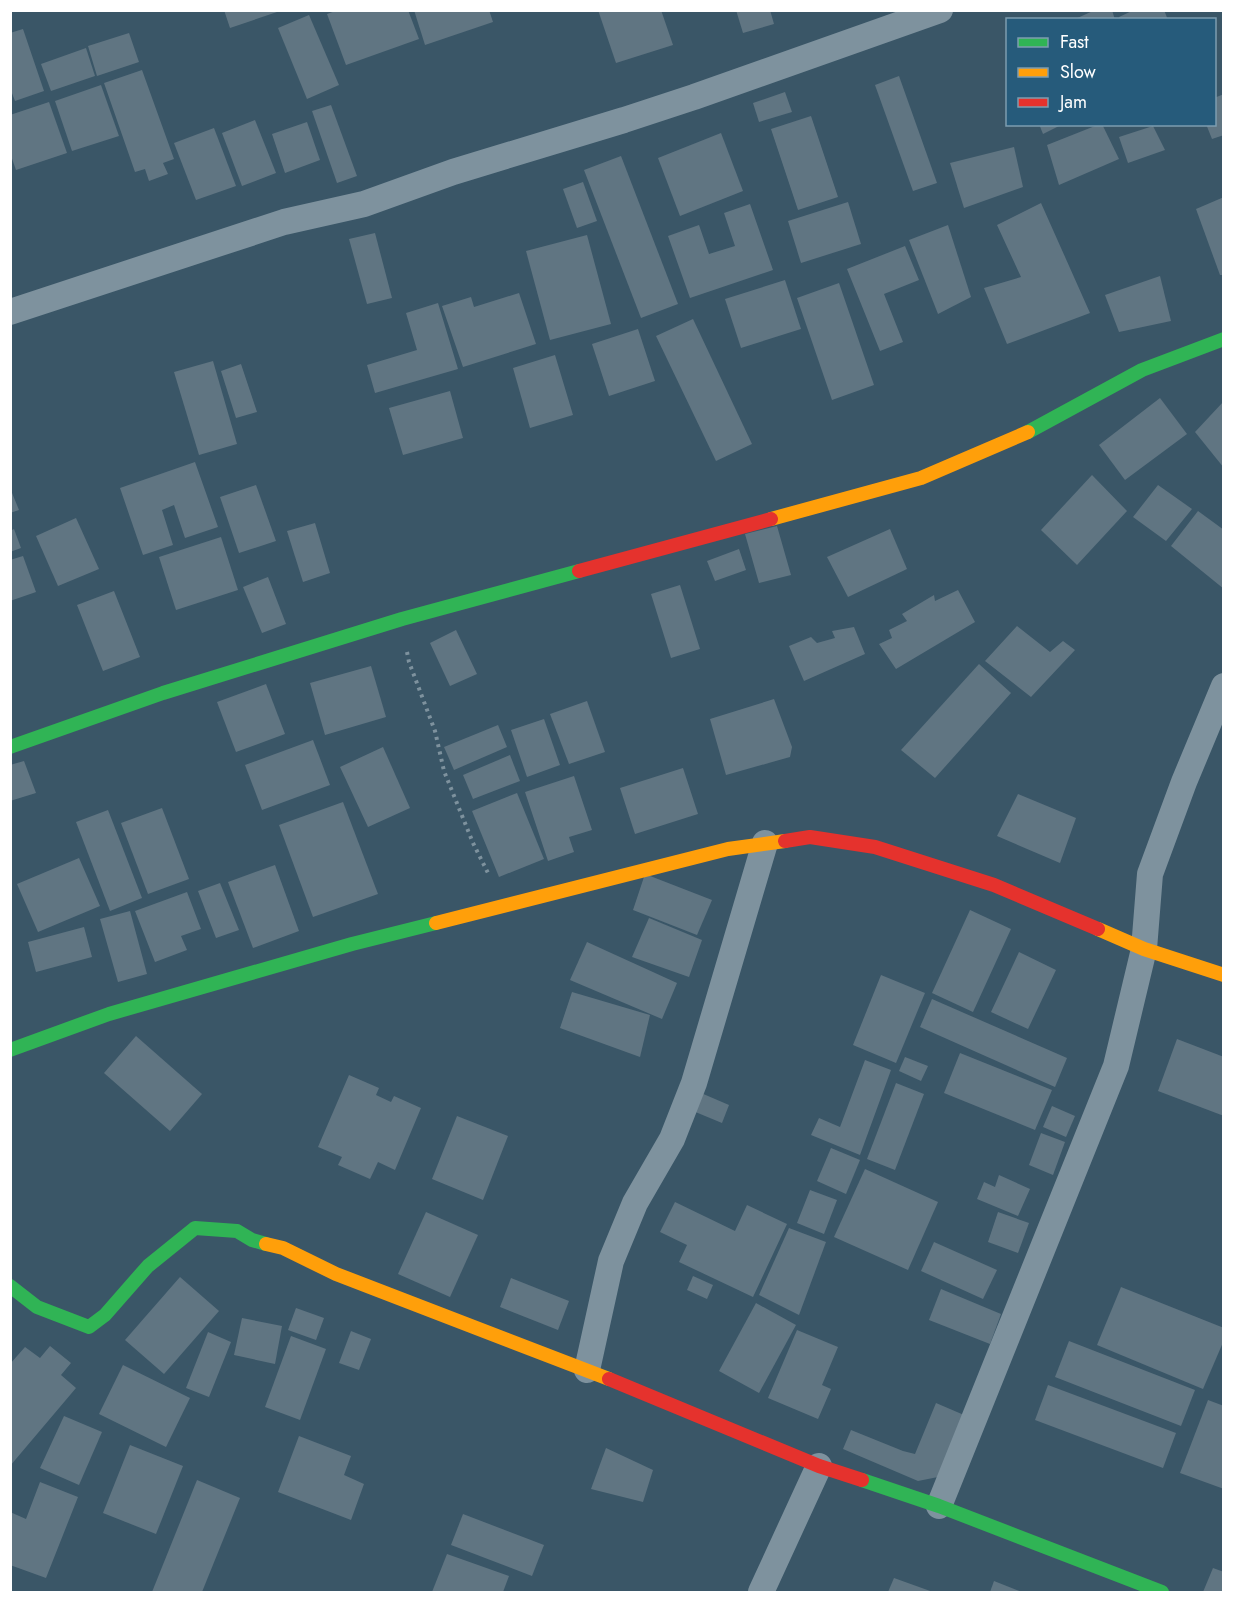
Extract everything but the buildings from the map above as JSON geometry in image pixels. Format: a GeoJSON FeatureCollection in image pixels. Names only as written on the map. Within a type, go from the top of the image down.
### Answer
{"type":"FeatureCollection","features":[{"type":"Feature","properties":{"kind":"street"},"geometry":{"type":"LineString","coordinates":[[10,312],[284,222],[364,204],[453,172],[644,113],[940,10]]}},
{"type":"Feature","properties":{"kind":"street"},"geometry":{"type":"LineString","coordinates":[[10,747],[163,693],[402,619],[921,478],[1025,434],[1142,370],[1224,339]]}},
{"type":"Feature","properties":{"kind":"street"},"geometry":{"type":"LineString","coordinates":[[939,1506],[1116,1066],[1144,948],[1150,874],[1184,782],[1224,686]]}},
{"type":"Feature","properties":{"kind":"street"},"geometry":{"type":"LineString","coordinates":[[10,1050],[109,1014],[352,944],[728,849],[810,837],[875,847],[994,885],[1144,948],[1224,975]]}},
{"type":"Feature","properties":{"kind":"street"},"geometry":{"type":"LineString","coordinates":[[587,1370],[611,1261],[635,1203],[672,1139],[694,1083],[765,843]]}},
{"type":"Feature","properties":{"kind":"street"},"geometry":{"type":"LineString","coordinates":[[10,1286],[37,1307],[89,1327],[105,1315],[148,1266],[195,1228],[237,1231],[252,1240],[283,1248],[336,1274],[587,1370],[819,1466],[939,1506],[1162,1593]]}},
{"type":"Feature","properties":{"kind":"street"},"geometry":{"type":"LineString","coordinates":[[761,1593],[819,1466]]}},
{"type":"Feature","properties":{"kind":"path"},"geometry":{"type":"LineString","coordinates":[[402,619],[409,662],[435,731],[444,771],[473,843],[504,906]]}},
{"type":"Feature","properties":{"kind":"traffic: fast"},"geometry":{"type":"LineString","coordinates":[[1028,432],[1142,370],[1224,339]]}},
{"type":"Feature","properties":{"kind":"traffic: fast"},"geometry":{"type":"LineString","coordinates":[[10,747],[163,693],[402,619],[579,571]]}},
{"type":"Feature","properties":{"kind":"traffic: fast"},"geometry":{"type":"LineString","coordinates":[[10,1050],[109,1014],[352,944],[436,923]]}},
{"type":"Feature","properties":{"kind":"traffic: fast"},"geometry":{"type":"LineString","coordinates":[[10,1286],[37,1307],[89,1327],[105,1315],[148,1266],[195,1228],[237,1231],[252,1240],[266,1244]]}},
{"type":"Feature","properties":{"kind":"traffic: fast"},"geometry":{"type":"LineString","coordinates":[[862,1480],[939,1506],[1162,1592]]}},
{"type":"Feature","properties":{"kind":"traffic: slow"},"geometry":{"type":"LineString","coordinates":[[771,519],[921,478],[1028,432]]}},
{"type":"Feature","properties":{"kind":"traffic: slow"},"geometry":{"type":"LineString","coordinates":[[436,923],[728,849],[785,841]]}},
{"type":"Feature","properties":{"kind":"traffic: slow"},"geometry":{"type":"LineString","coordinates":[[1098,929],[1144,949],[1224,975]]}},
{"type":"Feature","properties":{"kind":"traffic: slow"},"geometry":{"type":"LineString","coordinates":[[266,1244],[283,1248],[336,1274],[609,1379]]}},
{"type":"Feature","properties":{"kind":"traffic: jam"},"geometry":{"type":"LineString","coordinates":[[579,571],[771,519]]}},
{"type":"Feature","properties":{"kind":"traffic: jam"},"geometry":{"type":"LineString","coordinates":[[785,841],[810,837],[875,847],[994,885],[1098,929]]}},
{"type":"Feature","properties":{"kind":"traffic: jam"},"geometry":{"type":"LineString","coordinates":[[609,1379],[819,1466],[862,1480]]}}]}
